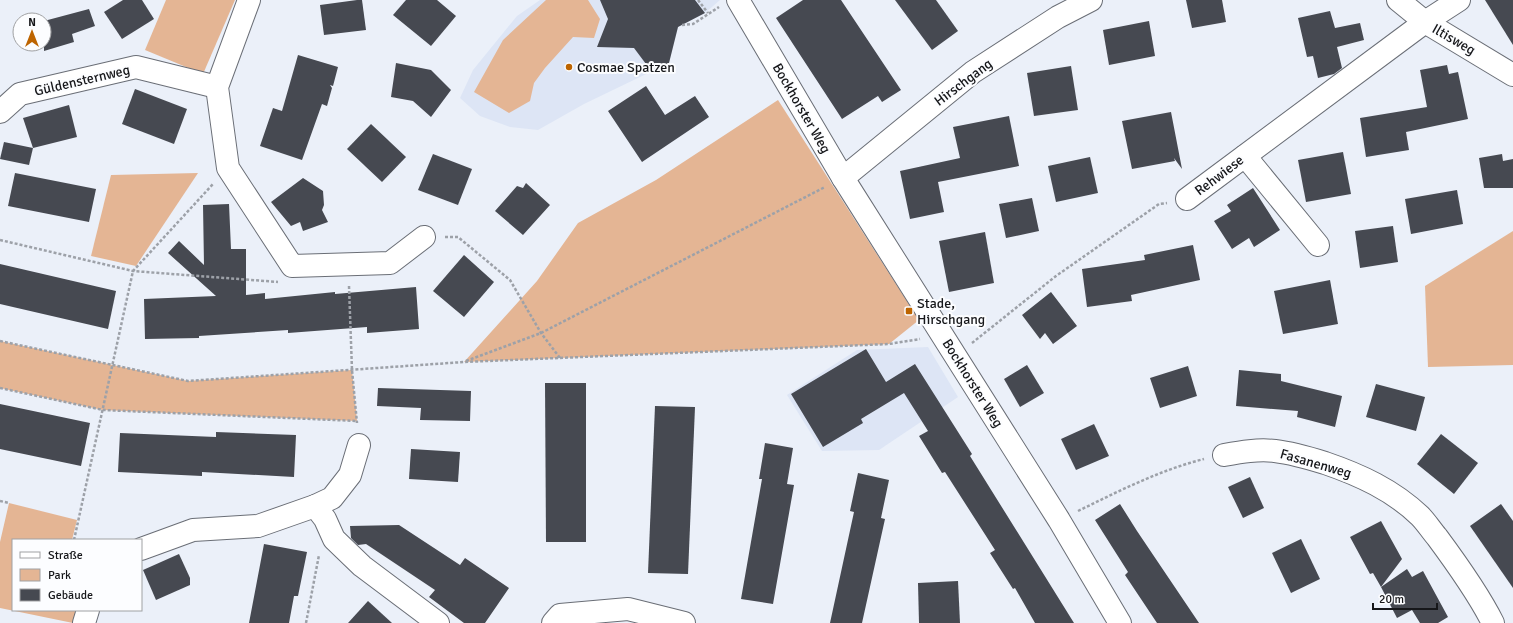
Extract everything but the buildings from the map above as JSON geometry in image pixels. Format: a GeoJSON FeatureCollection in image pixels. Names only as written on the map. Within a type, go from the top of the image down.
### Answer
{"type":"FeatureCollection","features":[{"type":"Feature","properties":{"kind":"street"},"geometry":{"type":"LineString","coordinates":[[249,0],[217,87],[228,168],[292,266],[390,263],[424,237]]}},
{"type":"Feature","properties":{"kind":"street","name":"Hirschgang"},"geometry":{"type":"LineString","coordinates":[[843,178],[973,72],[1058,17],[1091,0]]}},
{"type":"Feature","properties":{"kind":"street","name":"Iltisweg"},"geometry":{"type":"LineString","coordinates":[[1398,0],[1425,22],[1513,75]]}},
{"type":"Feature","properties":{"kind":"street","name":"Rehwiese"},"geometry":{"type":"LineString","coordinates":[[1187,199],[1425,22],[1459,0]]}},
{"type":"Feature","properties":{"kind":"street","name":"Bockhorster Weg"},"geometry":{"type":"LineString","coordinates":[[736,2],[843,178],[1059,520],[1120,623]]}},
{"type":"Feature","properties":{"kind":"street","name":"Güldensternweg"},"geometry":{"type":"LineString","coordinates":[[0,112],[20,94],[136,67],[217,87]]}},
{"type":"Feature","properties":{"kind":"street"},"geometry":{"type":"LineString","coordinates":[[1245,156],[1318,245]]}},
{"type":"Feature","properties":{"kind":"street"},"geometry":{"type":"LineString","coordinates":[[142,549],[193,530],[258,526],[320,512],[350,475],[359,445]]}},
{"type":"Feature","properties":{"kind":"street","name":"Fasanenweg"},"geometry":{"type":"LineString","coordinates":[[1224,454],[1248,451],[1274,451],[1312,459],[1347,470],[1372,481],[1395,496],[1420,516],[1450,554],[1493,623]]}},
{"type":"Feature","properties":{"kind":"street"},"geometry":{"type":"LineString","coordinates":[[320,512],[334,539],[362,566],[438,623]]}},
{"type":"Feature","properties":{"kind":"street"},"geometry":{"type":"LineString","coordinates":[[553,623],[560,615],[628,609],[684,623]]}},
{"type":"Feature","properties":{"kind":"street"},"geometry":{"type":"LineString","coordinates":[[84,623],[88,611]]}},
{"type":"Feature","properties":{"kind":"path"},"geometry":{"type":"LineString","coordinates":[[698,0],[708,14]]}},
{"type":"Feature","properties":{"kind":"path"},"geometry":{"type":"LineString","coordinates":[[682,25],[693,24],[708,14],[736,2]]}},
{"type":"Feature","properties":{"kind":"path"},"geometry":{"type":"LineString","coordinates":[[74,539],[133,271],[228,168]]}},
{"type":"Feature","properties":{"kind":"path"},"geometry":{"type":"LineString","coordinates":[[464,362],[541,333],[843,178]]}},
{"type":"Feature","properties":{"kind":"path","name":"Rehwiese"},"geometry":{"type":"LineString","coordinates":[[956,355],[1056,276],[1159,204],[1187,199]]}},
{"type":"Feature","properties":{"kind":"path"},"geometry":{"type":"LineString","coordinates":[[424,237],[458,237],[510,280],[541,333],[560,358]]}},
{"type":"Feature","properties":{"kind":"path"},"geometry":{"type":"LineString","coordinates":[[0,240],[133,271],[278,282],[292,266]]}},
{"type":"Feature","properties":{"kind":"path"},"geometry":{"type":"LineString","coordinates":[[349,264],[352,370],[359,445]]}},
{"type":"Feature","properties":{"kind":"path"},"geometry":{"type":"LineString","coordinates":[[0,340],[188,381],[464,362],[889,344],[943,335]]}},
{"type":"Feature","properties":{"kind":"path"},"geometry":{"type":"LineString","coordinates":[[0,388],[103,410],[357,421]]}},
{"type":"Feature","properties":{"kind":"path"},"geometry":{"type":"LineString","coordinates":[[1059,520],[1150,477],[1180,466],[1224,454]]}},
{"type":"Feature","properties":{"kind":"path"},"geometry":{"type":"LineString","coordinates":[[0,500],[9,503]]}},
{"type":"Feature","properties":{"kind":"path"},"geometry":{"type":"LineString","coordinates":[[306,623],[320,512]]}},
{"type":"Feature","properties":{"kind":"shaded area","name":"Cosmae Spatzen"},"geometry":{"type":"Polygon","coordinates":[[[540,0],[720,0],[705,13],[678,27],[669,63],[584,104],[538,130],[510,127],[480,116],[460,98],[473,70],[517,16],[540,0]]]}},
{"type":"Feature","properties":{"kind":"shaded area"},"geometry":{"type":"Polygon","coordinates":[[[928,347],[958,397],[879,450],[822,451],[787,395],[857,350],[928,347]]]}},
{"type":"Feature","properties":{"kind":"green space"},"geometry":{"type":"Polygon","coordinates":[[[166,0],[235,0],[203,74],[145,50],[166,0]]]}},
{"type":"Feature","properties":{"kind":"green space"},"geometry":{"type":"Polygon","coordinates":[[[546,0],[588,0],[600,19],[594,38],[573,37],[545,68],[534,83],[530,101],[509,113],[474,92],[503,40],[546,0]]]}},
{"type":"Feature","properties":{"kind":"green space"},"geometry":{"type":"Polygon","coordinates":[[[778,100],[919,320],[889,344],[464,362],[537,281],[578,223],[656,180],[778,100]]]}},
{"type":"Feature","properties":{"kind":"green space"},"geometry":{"type":"Polygon","coordinates":[[[198,173],[136,266],[91,256],[111,175],[198,173]]]}},
{"type":"Feature","properties":{"kind":"green space"},"geometry":{"type":"Polygon","coordinates":[[[1513,231],[1513,365],[1428,367],[1425,286],[1513,231]]]}},
{"type":"Feature","properties":{"kind":"green space"},"geometry":{"type":"Polygon","coordinates":[[[0,341],[188,381],[352,370],[357,421],[103,410],[0,388],[0,341]]]}},
{"type":"Feature","properties":{"kind":"green space"},"geometry":{"type":"Polygon","coordinates":[[[9,503],[77,520],[72,539],[12,539],[12,610],[0,608],[0,542],[9,503]]]}},
{"type":"Feature","properties":{"kind":"green space"},"geometry":{"type":"Polygon","coordinates":[[[15,611],[76,611],[73,623],[15,611]]]}},
{"type":"Feature","properties":{"kind":"place","name":"Cosmae Spatzen"},"geometry":{"type":"Point","coordinates":[569,67]}},
{"type":"Feature","properties":{"kind":"place","name":"Stade, Hirschgang"},"geometry":{"type":"Point","coordinates":[909,311]}}]}
